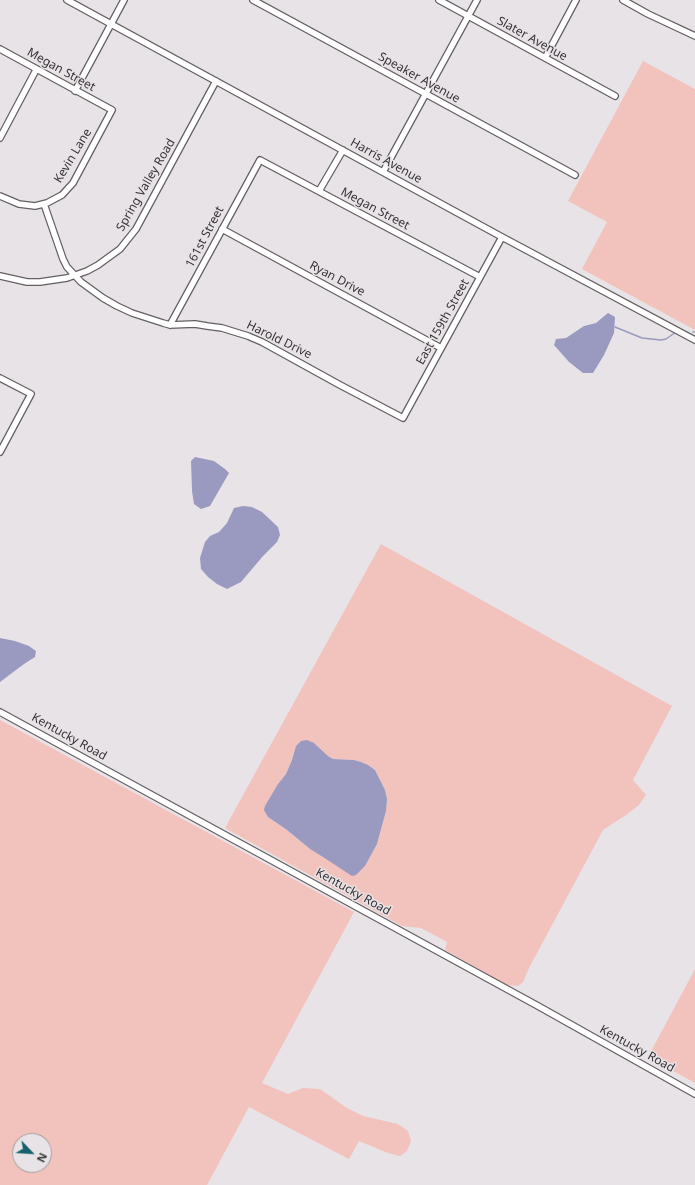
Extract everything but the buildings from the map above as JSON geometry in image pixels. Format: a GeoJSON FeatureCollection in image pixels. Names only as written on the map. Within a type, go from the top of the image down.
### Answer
{"type":"FeatureCollection","features":[{"type":"Feature","properties":{"kind":"street","name":"Harris Avenue"},"geometry":{"type":"LineString","coordinates":[[67,0],[502,237],[695,340]]}},
{"type":"Feature","properties":{"kind":"street"},"geometry":{"type":"LineString","coordinates":[[74,91],[124,0]]}},
{"type":"Feature","properties":{"kind":"street","name":"Speaker Avenue"},"geometry":{"type":"LineString","coordinates":[[253,0],[575,176]]}},
{"type":"Feature","properties":{"kind":"street","name":"Slater Avenue"},"geometry":{"type":"LineString","coordinates":[[439,0],[615,96]]}},
{"type":"Feature","properties":{"kind":"street"},"geometry":{"type":"LineString","coordinates":[[383,172],[477,0]]}},
{"type":"Feature","properties":{"kind":"street"},"geometry":{"type":"LineString","coordinates":[[544,58],[576,0]]}},
{"type":"Feature","properties":{"kind":"street"},"geometry":{"type":"LineString","coordinates":[[623,0],[648,14],[695,36]]}},
{"type":"Feature","properties":{"kind":"street","name":"Megan Street"},"geometry":{"type":"LineString","coordinates":[[0,50],[112,110]]}},
{"type":"Feature","properties":{"kind":"street"},"geometry":{"type":"LineString","coordinates":[[0,138],[36,70]]}},
{"type":"Feature","properties":{"kind":"street","name":"Spring Valley Road"},"geometry":{"type":"LineString","coordinates":[[0,276],[21,281],[40,282],[74,276],[87,271],[108,258],[120,248],[136,229],[216,81]]}},
{"type":"Feature","properties":{"kind":"street","name":"Kevin Lane"},"geometry":{"type":"LineString","coordinates":[[0,196],[19,204],[35,206],[55,200],[62,195],[73,183],[112,110]]}},
{"type":"Feature","properties":{"kind":"street"},"geometry":{"type":"LineString","coordinates":[[319,191],[343,150]]}},
{"type":"Feature","properties":{"kind":"street","name":"Megan Street"},"geometry":{"type":"LineString","coordinates":[[260,160],[480,277]]}},
{"type":"Feature","properties":{"kind":"street","name":"161st Street"},"geometry":{"type":"LineString","coordinates":[[170,325],[260,160]]}},
{"type":"Feature","properties":{"kind":"street"},"geometry":{"type":"LineString","coordinates":[[44,204],[63,259],[74,276]]}},
{"type":"Feature","properties":{"kind":"street","name":"Ryan Drive"},"geometry":{"type":"LineString","coordinates":[[222,229],[441,348]]}},
{"type":"Feature","properties":{"kind":"street","name":"East 159th Street"},"geometry":{"type":"LineString","coordinates":[[404,418],[502,237]]}},
{"type":"Feature","properties":{"kind":"street","name":"Harold Drive"},"geometry":{"type":"LineString","coordinates":[[74,276],[103,298],[147,319],[170,325],[195,324],[222,328],[262,342],[404,418]]}},
{"type":"Feature","properties":{"kind":"street"},"geometry":{"type":"LineString","coordinates":[[0,378],[31,394],[0,452]]}},
{"type":"Feature","properties":{"kind":"street","name":"Kentucky Road"},"geometry":{"type":"LineString","coordinates":[[0,712],[538,1006],[695,1094]]}},
{"type":"Feature","properties":{"kind":"shaded area"},"geometry":{"type":"Polygon","coordinates":[[[643,61],[695,89],[695,330],[582,269],[607,222],[568,201],[643,61]]]}},
{"type":"Feature","properties":{"kind":"shaded area"},"geometry":{"type":"Polygon","coordinates":[[[381,544],[672,706],[633,780],[646,795],[639,805],[603,830],[529,968],[523,982],[518,986],[507,985],[445,950],[447,942],[421,928],[402,926],[225,828],[381,544]],[[314,743],[296,746],[286,774],[278,784],[268,817],[310,849],[356,875],[365,866],[377,844],[386,811],[387,799],[385,790],[375,770],[368,765],[354,760],[333,759],[314,743]]]}},
{"type":"Feature","properties":{"kind":"shaded area"},"geometry":{"type":"Polygon","coordinates":[[[0,720],[354,912],[262,1083],[288,1094],[303,1088],[320,1089],[347,1108],[363,1116],[398,1124],[408,1131],[411,1141],[407,1151],[400,1156],[388,1153],[359,1141],[349,1159],[249,1107],[207,1185],[0,1185],[0,720]]]}},
{"type":"Feature","properties":{"kind":"shaded area"},"geometry":{"type":"Polygon","coordinates":[[[695,969],[695,1083],[648,1057],[695,969]]]}},
{"type":"Feature","properties":{"kind":"water"},"geometry":{"type":"Polygon","coordinates":[[[608,313],[615,317],[614,333],[604,355],[593,373],[583,373],[569,362],[554,345],[556,339],[566,338],[584,326],[596,323],[608,313]]]}},
{"type":"Feature","properties":{"kind":"water"},"geometry":{"type":"Polygon","coordinates":[[[195,457],[214,461],[229,473],[210,506],[201,509],[194,504],[192,491],[191,461],[195,457]]]}},
{"type":"Feature","properties":{"kind":"water"},"geometry":{"type":"Polygon","coordinates":[[[243,506],[252,507],[262,512],[278,527],[280,535],[277,542],[241,582],[227,589],[217,584],[201,569],[200,558],[205,542],[210,536],[219,532],[227,523],[234,508],[243,506]]]}},
{"type":"Feature","properties":{"kind":"water"},"geometry":{"type":"Polygon","coordinates":[[[0,638],[29,646],[36,651],[35,657],[0,682],[0,638]]]}},
{"type":"Feature","properties":{"kind":"water"},"geometry":{"type":"Polygon","coordinates":[[[307,740],[314,743],[333,759],[354,760],[368,765],[375,770],[385,790],[387,799],[386,811],[377,844],[365,866],[356,875],[352,876],[310,849],[268,817],[264,810],[278,784],[286,774],[296,746],[301,741],[307,740]]]}},
{"type":"Feature","properties":{"kind":"waterway"},"geometry":{"type":"LineString","coordinates":[[615,327],[642,338],[661,340],[666,339],[676,332]]}}]}
